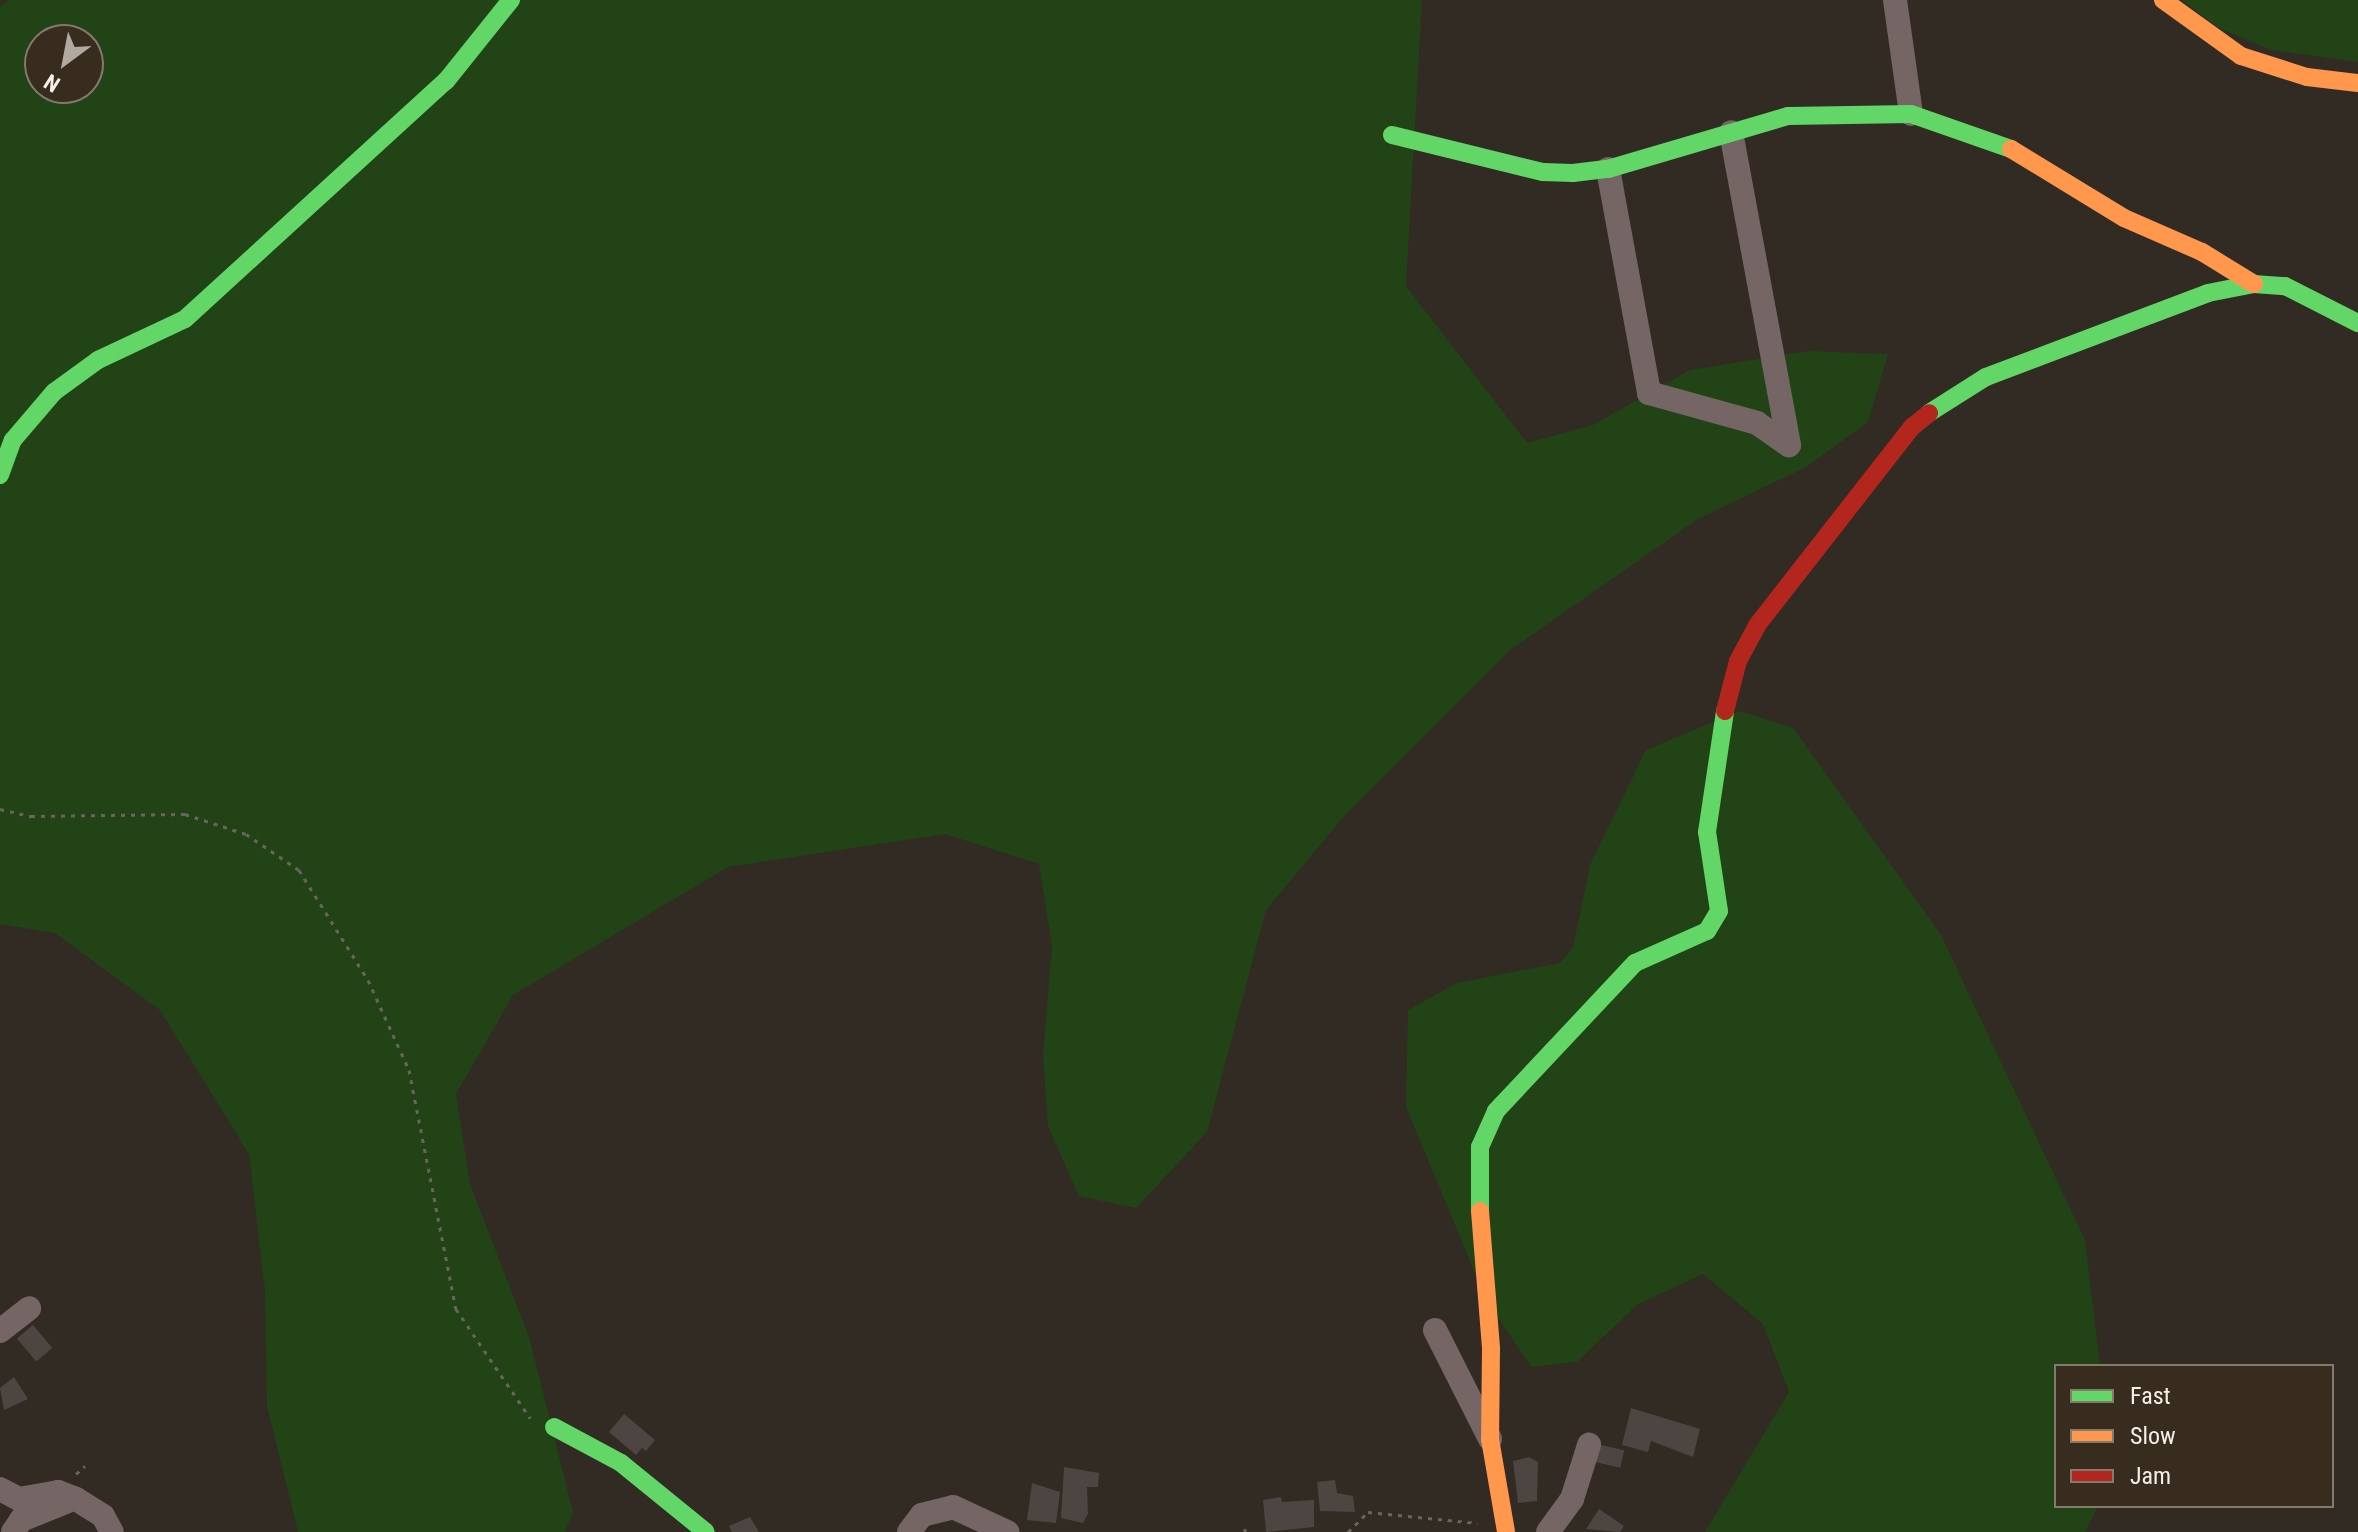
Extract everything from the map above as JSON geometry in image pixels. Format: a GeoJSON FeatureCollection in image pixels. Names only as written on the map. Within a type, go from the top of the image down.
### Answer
{"type":"FeatureCollection","features":[{"type":"Feature","properties":{"kind":"street"},"geometry":{"type":"LineString","coordinates":[[0,475],[13,440],[54,392],[98,360],[185,319],[207,301],[446,81],[511,0]]}},
{"type":"Feature","properties":{"kind":"street"},"geometry":{"type":"LineString","coordinates":[[1895,0],[1911,114]]}},
{"type":"Feature","properties":{"kind":"street"},"geometry":{"type":"LineString","coordinates":[[2163,0],[2241,56],[2285,72],[2358,83]]}},
{"type":"Feature","properties":{"kind":"street"},"geometry":{"type":"LineString","coordinates":[[1392,135],[1543,172],[1608,169],[1731,132],[1815,112],[1911,114],[2008,147],[2124,218],[2202,252],[2254,284]]}},
{"type":"Feature","properties":{"kind":"street"},"geometry":{"type":"LineString","coordinates":[[1608,169],[1649,393],[1757,423],[1789,445],[1731,132]]}},
{"type":"Feature","properties":{"kind":"street"},"geometry":{"type":"LineString","coordinates":[[1506,1529],[1490,1439],[1491,1349],[1477,1180],[1480,1147],[1496,1111],[1635,963],[1707,931],[1719,911],[1719,883],[1707,832],[1717,743],[1738,661],[1758,624],[1912,427],[1944,401],[1986,377],[2208,293],[2254,284],[2285,286],[2358,323]]}},
{"type":"Feature","properties":{"kind":"street"},"geometry":{"type":"LineString","coordinates":[[0,1331],[29,1308]]}},
{"type":"Feature","properties":{"kind":"street"},"geometry":{"type":"LineString","coordinates":[[1435,1330],[1490,1439]]}},
{"type":"Feature","properties":{"kind":"street"},"geometry":{"type":"LineString","coordinates":[[554,1427],[621,1463],[706,1532]]}},
{"type":"Feature","properties":{"kind":"street"},"geometry":{"type":"LineString","coordinates":[[1548,1532],[1572,1499],[1589,1445]]}},
{"type":"Feature","properties":{"kind":"street"},"geometry":{"type":"LineString","coordinates":[[0,1489],[19,1499],[58,1492],[103,1516],[112,1532]]}},
{"type":"Feature","properties":{"kind":"street"},"geometry":{"type":"LineString","coordinates":[[13,1532],[33,1514],[76,1499]]}},
{"type":"Feature","properties":{"kind":"street"},"geometry":{"type":"LineString","coordinates":[[909,1532],[922,1515],[953,1507],[1007,1532]]}},
{"type":"Feature","properties":{"kind":"path"},"geometry":{"type":"LineString","coordinates":[[0,809],[31,816],[185,814],[246,834],[299,870],[368,980],[409,1070],[456,1309],[531,1419],[554,1427]]}},
{"type":"Feature","properties":{"kind":"path"},"geometry":{"type":"LineString","coordinates":[[1348,1532],[1368,1512],[1506,1529]]}},
{"type":"Feature","properties":{"kind":"green space"},"geometry":{"type":"Polygon","coordinates":[[[9,0],[1422,0],[1406,286],[1527,443],[1593,425],[1690,370],[1808,351],[1888,354],[1868,422],[1806,467],[1698,519],[1510,650],[1345,815],[1266,910],[1207,1132],[1136,1208],[1079,1196],[1048,1126],[1043,1058],[1052,945],[1039,864],[945,834],[728,867],[513,995],[456,1094],[470,1184],[529,1337],[573,1512],[565,1532],[298,1532],[267,1406],[265,1291],[249,1154],[160,1010],[55,933],[0,924],[0,6],[9,0]]]}},
{"type":"Feature","properties":{"kind":"green space"},"geometry":{"type":"Polygon","coordinates":[[[2182,0],[2358,0],[2358,62],[2271,50],[2217,27],[2182,0]]]}},
{"type":"Feature","properties":{"kind":"green space"},"geometry":{"type":"Polygon","coordinates":[[[1740,711],[1793,728],[1941,935],[2085,1240],[2100,1364],[2054,1364],[2054,1508],[2097,1508],[2085,1532],[1705,1532],[1789,1392],[1763,1324],[1703,1274],[1638,1304],[1578,1361],[1532,1367],[1488,1304],[1406,1107],[1408,1010],[1457,983],[1560,963],[1573,947],[1590,865],[1646,750],[1740,711]]]}},
{"type":"Feature","properties":{"kind":"building"},"geometry":{"type":"Polygon","coordinates":[[[33,1325],[52,1348],[36,1361],[17,1338],[33,1325]]]}},
{"type":"Feature","properties":{"kind":"building"},"geometry":{"type":"Polygon","coordinates":[[[14,1377],[28,1399],[4,1410],[0,1388],[14,1377]]]}},
{"type":"Feature","properties":{"kind":"building"},"geometry":{"type":"Polygon","coordinates":[[[1631,1408],[1700,1429],[1693,1457],[1651,1441],[1648,1452],[1622,1445],[1631,1408]]]}},
{"type":"Feature","properties":{"kind":"building"},"geometry":{"type":"Polygon","coordinates":[[[624,1414],[655,1440],[646,1451],[642,1448],[636,1455],[609,1432],[624,1414]]]}},
{"type":"Feature","properties":{"kind":"building"},"geometry":{"type":"Polygon","coordinates":[[[1597,1444],[1624,1450],[1620,1468],[1593,1462],[1597,1444]]]}},
{"type":"Feature","properties":{"kind":"building"},"geometry":{"type":"Polygon","coordinates":[[[1529,1457],[1538,1462],[1537,1501],[1518,1503],[1513,1461],[1529,1457]]]}},
{"type":"Feature","properties":{"kind":"building"},"geometry":{"type":"Polygon","coordinates":[[[1064,1467],[1099,1473],[1098,1487],[1087,1487],[1088,1514],[1083,1523],[1061,1518],[1064,1467]]]}},
{"type":"Feature","properties":{"kind":"building"},"geometry":{"type":"Polygon","coordinates":[[[1335,1480],[1337,1493],[1353,1496],[1355,1512],[1320,1511],[1317,1482],[1335,1480]]]}},
{"type":"Feature","properties":{"kind":"building"},"geometry":{"type":"Polygon","coordinates":[[[1032,1483],[1060,1492],[1056,1523],[1027,1520],[1032,1483]]]}},
{"type":"Feature","properties":{"kind":"building"},"geometry":{"type":"Polygon","coordinates":[[[1281,1497],[1282,1502],[1314,1500],[1314,1527],[1266,1532],[1263,1500],[1281,1497]]]}},
{"type":"Feature","properties":{"kind":"building"},"geometry":{"type":"Polygon","coordinates":[[[1599,1509],[1624,1526],[1620,1532],[1586,1529],[1599,1509]]]}},
{"type":"Feature","properties":{"kind":"building"},"geometry":{"type":"Polygon","coordinates":[[[750,1517],[759,1532],[732,1532],[729,1526],[750,1517]]]}},
{"type":"Feature","properties":{"kind":"traffic: fast"},"geometry":{"type":"LineString","coordinates":[[0,475],[13,440],[54,392],[98,360],[185,319],[446,81],[511,0]]}},
{"type":"Feature","properties":{"kind":"traffic: fast"},"geometry":{"type":"LineString","coordinates":[[1392,135],[1543,172],[1573,173],[1608,169],[1788,116],[1911,114],[2011,149]]}},
{"type":"Feature","properties":{"kind":"traffic: fast"},"geometry":{"type":"LineString","coordinates":[[1929,413],[1986,377],[2208,293],[2254,284],[2285,286],[2358,323]]}},
{"type":"Feature","properties":{"kind":"traffic: fast"},"geometry":{"type":"LineString","coordinates":[[1480,1211],[1480,1147],[1496,1111],[1635,963],[1707,931],[1719,911],[1707,832],[1725,711]]}},
{"type":"Feature","properties":{"kind":"traffic: fast"},"geometry":{"type":"LineString","coordinates":[[554,1427],[621,1463],[706,1532]]}},
{"type":"Feature","properties":{"kind":"traffic: slow"},"geometry":{"type":"LineString","coordinates":[[2163,0],[2241,56],[2307,77],[2358,83]]}},
{"type":"Feature","properties":{"kind":"traffic: slow"},"geometry":{"type":"LineString","coordinates":[[2011,149],[2124,218],[2202,252],[2254,284]]}},
{"type":"Feature","properties":{"kind":"traffic: slow"},"geometry":{"type":"LineString","coordinates":[[1480,1211],[1491,1349],[1490,1439],[1506,1532]]}},
{"type":"Feature","properties":{"kind":"traffic: jam"},"geometry":{"type":"LineString","coordinates":[[1725,711],[1738,661],[1758,624],[1912,427],[1929,413]]}}]}
